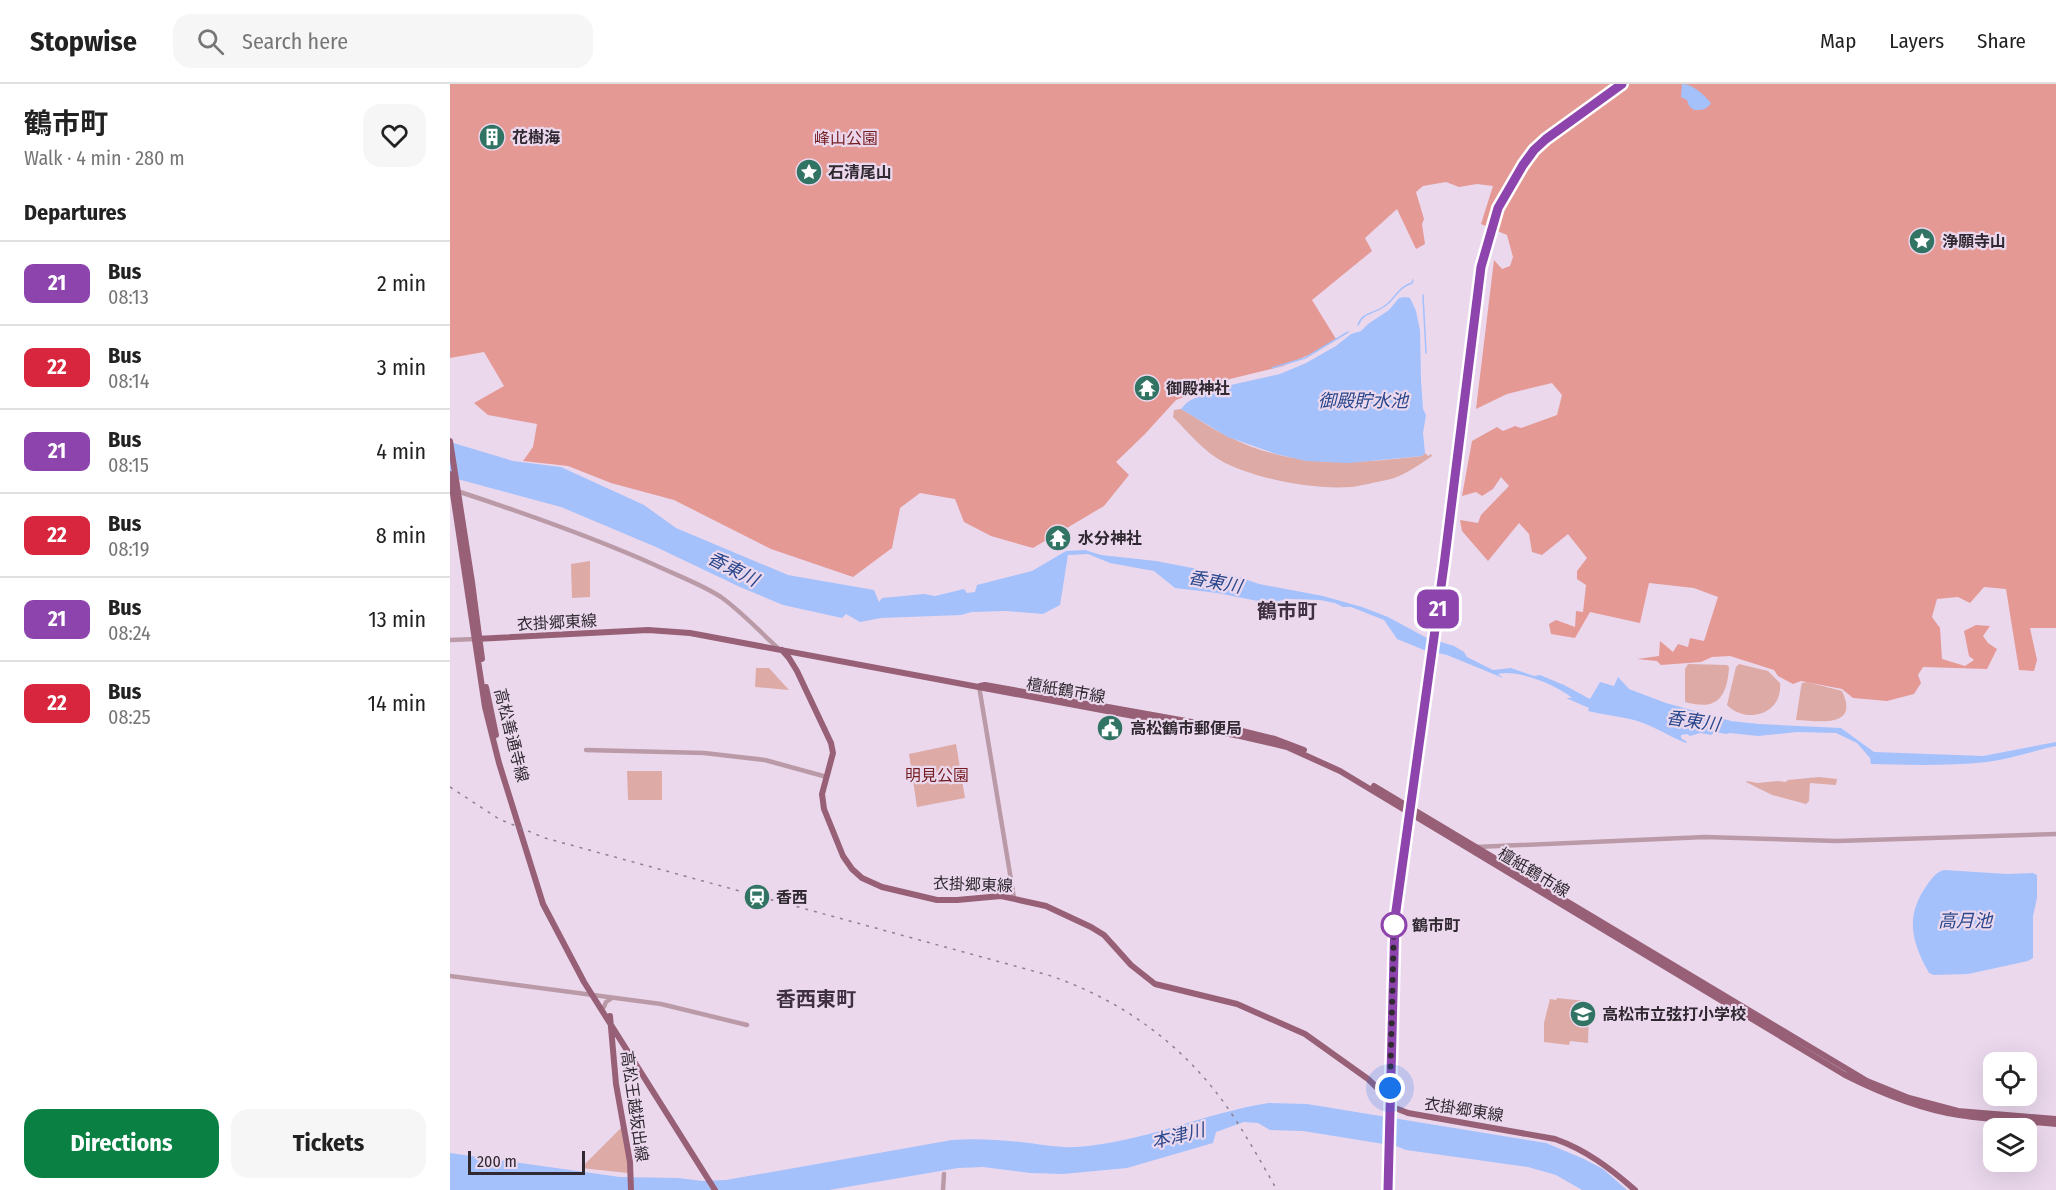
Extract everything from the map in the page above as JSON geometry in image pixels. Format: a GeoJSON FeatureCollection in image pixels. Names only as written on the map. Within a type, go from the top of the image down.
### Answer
{"type":"FeatureCollection","features":[{"type":"Feature","properties":{"kind":"main road","name":"高松善通寺線"},"geometry":{"type":"LineString","coordinates":[[450,441],[453,489]]}},
{"type":"Feature","properties":{"kind":"main road","name":"高松善通寺線"},"geometry":{"type":"LineString","coordinates":[[450,474],[492,721],[519,822],[549,918],[610,1016],[616,1040]]}},
{"type":"Feature","properties":{"kind":"main road","name":"衣掛郷東線"},"geometry":{"type":"LineString","coordinates":[[478,639],[666,630],[781,650],[797,671],[831,743],[833,753],[822,799],[829,824],[847,862],[862,878],[882,887],[937,900],[993,896],[1014,898],[1046,906],[1104,935],[1134,968],[1155,984],[1237,1004],[1305,1034],[1363,1075],[1390,1107],[1408,1113],[1555,1138],[1604,1164],[1635,1190]]}},
{"type":"Feature","properties":{"kind":"main road","name":"檀紙鶴市線"},"geometry":{"type":"LineString","coordinates":[[781,650],[1274,743],[1323,762],[1476,847],[1867,1081],[1909,1098],[1958,1111],[2056,1119]]}},
{"type":"Feature","properties":{"kind":"main road","name":"檀紙鶴市線"},"geometry":{"type":"LineString","coordinates":[[1411,810],[1468,847],[1836,1070],[1867,1086],[1908,1102],[1957,1115],[2056,1124]]}},
{"type":"Feature","properties":{"kind":"main road","name":"高松善通寺線"},"geometry":{"type":"LineString","coordinates":[[598,999],[616,1040],[631,1058],[715,1190]]}},
{"type":"Feature","properties":{"kind":"main road","name":"高松善通寺線"},"geometry":{"type":"LineString","coordinates":[[610,1016],[611,1026]]}},
{"type":"Feature","properties":{"kind":"main road","name":"高松王越坂出線"},"geometry":{"type":"LineString","coordinates":[[616,1040],[631,1190]]}},
{"type":"Feature","properties":{"kind":"street"},"geometry":{"type":"LineString","coordinates":[[1388,1190],[1395,918],[1437,616],[1481,267],[1491,229]]}},
{"type":"Feature","properties":{"kind":"street"},"geometry":{"type":"LineString","coordinates":[[453,489],[626,551],[690,581],[719,596],[735,608],[781,650]]}},
{"type":"Feature","properties":{"kind":"street"},"geometry":{"type":"LineString","coordinates":[[450,640],[478,639]]}},
{"type":"Feature","properties":{"kind":"street"},"geometry":{"type":"LineString","coordinates":[[979,686],[1014,898]]}},
{"type":"Feature","properties":{"kind":"street"},"geometry":{"type":"LineString","coordinates":[[586,750],[704,753],[765,760],[827,777]]}},
{"type":"Feature","properties":{"kind":"street"},"geometry":{"type":"LineString","coordinates":[[1468,847],[1704,837],[1837,841],[2056,834]]}},
{"type":"Feature","properties":{"kind":"street"},"geometry":{"type":"LineString","coordinates":[[450,976],[598,999],[607,1000],[614,997]]}},
{"type":"Feature","properties":{"kind":"street"},"geometry":{"type":"LineString","coordinates":[[598,999],[614,997],[688,1010],[747,1025]]}},
{"type":"Feature","properties":{"kind":"street"},"geometry":{"type":"LineString","coordinates":[[944,1174],[944,1190]]}},
{"type":"Feature","properties":{"kind":"green space","name":"峰山公園"},"geometry":{"type":"Polygon","coordinates":[[[450,84],[2056,84],[2056,628],[2030,628],[2037,660],[2034,671],[2019,670],[2006,589],[1984,587],[1970,603],[1958,597],[1937,599],[1932,617],[1940,628],[1942,659],[1965,666],[1974,660],[1969,656],[1964,631],[1976,625],[1990,626],[1983,636],[1997,649],[1987,669],[1923,667],[1918,675],[1921,683],[1914,694],[1887,701],[1853,698],[1842,689],[1801,681],[1793,684],[1778,676],[1774,670],[1730,656],[1712,657],[1701,662],[1661,665],[1657,661],[1637,659],[1659,656],[1660,641],[1673,652],[1678,644],[1688,647],[1690,638],[1704,641],[1718,597],[1694,588],[1649,583],[1640,623],[1590,612],[1575,638],[1551,634],[1549,624],[1556,620],[1575,627],[1576,611],[1583,612],[1586,585],[1577,579],[1577,571],[1587,558],[1568,534],[1542,555],[1532,552],[1529,534],[1519,523],[1488,561],[1462,531],[1460,520],[1478,523],[1481,515],[1509,486],[1501,477],[1493,489],[1482,496],[1476,492],[1462,496],[1472,441],[1497,427],[1503,431],[1515,426],[1521,428],[1557,415],[1562,395],[1552,383],[1507,394],[1476,409],[1494,260],[1502,269],[1510,266],[1513,257],[1507,235],[1481,224],[1493,186],[1477,184],[1459,187],[1446,182],[1423,186],[1416,192],[1424,219],[1422,224],[1425,244],[1416,249],[1397,209],[1365,238],[1372,251],[1312,300],[1336,339],[1311,354],[1283,366],[1230,379],[1176,400],[1116,462],[1129,475],[1104,506],[1033,548],[991,536],[964,522],[955,499],[920,493],[900,508],[892,548],[853,577],[771,549],[674,500],[611,483],[568,466],[523,461],[533,447],[537,424],[488,415],[474,403],[504,386],[484,352],[450,358],[450,84]]]}},
{"type":"Feature","properties":{"kind":"green space"},"geometry":{"type":"Polygon","coordinates":[[[1181,409],[1223,434],[1277,455],[1324,462],[1371,461],[1422,456],[1425,453],[1432,456],[1399,476],[1359,486],[1320,487],[1286,482],[1238,469],[1217,459],[1173,417],[1174,410],[1181,409]]]}},
{"type":"Feature","properties":{"kind":"green space"},"geometry":{"type":"Polygon","coordinates":[[[590,561],[590,597],[572,598],[571,564],[590,561]]]}},
{"type":"Feature","properties":{"kind":"green space"},"geometry":{"type":"Polygon","coordinates":[[[1688,664],[1727,665],[1729,667],[1726,687],[1718,700],[1705,705],[1685,702],[1685,669],[1688,664]]]}},
{"type":"Feature","properties":{"kind":"green space"},"geometry":{"type":"Polygon","coordinates":[[[1739,664],[1768,671],[1780,683],[1776,702],[1770,709],[1753,715],[1735,711],[1727,705],[1736,667],[1739,664]]]}},
{"type":"Feature","properties":{"kind":"green space"},"geometry":{"type":"Polygon","coordinates":[[[756,668],[769,668],[789,690],[755,687],[756,668]]]}},
{"type":"Feature","properties":{"kind":"green space"},"geometry":{"type":"Polygon","coordinates":[[[1807,682],[1842,691],[1846,712],[1834,720],[1796,720],[1802,683],[1807,682]]]}},
{"type":"Feature","properties":{"kind":"green space","name":"明見公園"},"geometry":{"type":"Polygon","coordinates":[[[956,744],[965,798],[917,807],[909,754],[956,744]]]}},
{"type":"Feature","properties":{"kind":"green space"},"geometry":{"type":"Polygon","coordinates":[[[627,771],[662,771],[662,800],[628,800],[627,771]]]}},
{"type":"Feature","properties":{"kind":"green space"},"geometry":{"type":"Polygon","coordinates":[[[1819,777],[1837,779],[1836,785],[1810,783],[1809,801],[1806,804],[1772,795],[1746,782],[1786,782],[1819,777]]]}},
{"type":"Feature","properties":{"kind":"green space"},"geometry":{"type":"Polygon","coordinates":[[[1557,998],[1586,1001],[1586,1010],[1589,1011],[1588,1043],[1570,1041],[1569,1045],[1544,1042],[1544,1023],[1550,999],[1556,1000],[1557,998]]]}},
{"type":"Feature","properties":{"kind":"green space"},"geometry":{"type":"Polygon","coordinates":[[[622,1127],[628,1155],[628,1173],[581,1168],[622,1127]]]}},
{"type":"Feature","properties":{"kind":"water"},"geometry":{"type":"Polygon","coordinates":[[[1682,84],[1698,90],[1711,103],[1708,107],[1694,110],[1689,106],[1687,100],[1681,97],[1682,84]]]}},
{"type":"Feature","properties":{"kind":"water","name":"御殿貯水池"},"geometry":{"type":"Polygon","coordinates":[[[1399,298],[1410,298],[1416,311],[1420,330],[1423,409],[1426,415],[1423,433],[1425,453],[1422,456],[1348,463],[1306,461],[1276,454],[1228,437],[1181,409],[1189,401],[1213,389],[1280,374],[1306,363],[1336,346],[1351,334],[1361,331],[1389,310],[1399,298]]]}},
{"type":"Feature","properties":{"kind":"water","name":"香東川"},"geometry":{"type":"Polygon","coordinates":[[[450,442],[513,461],[561,467],[644,505],[676,528],[788,575],[874,590],[879,602],[882,598],[924,594],[935,596],[964,589],[967,593],[975,592],[977,585],[1032,571],[1066,551],[1085,550],[1101,555],[1156,561],[1239,577],[1259,584],[1323,596],[1362,607],[1388,617],[1425,637],[1454,646],[1464,652],[1467,657],[1493,670],[1511,668],[1534,676],[1540,675],[1590,699],[1600,682],[1614,686],[1618,677],[1629,689],[1666,703],[1731,721],[1841,728],[1874,752],[1983,756],[2056,742],[2056,746],[1987,762],[1914,765],[1871,764],[1870,758],[1857,743],[1836,733],[1797,732],[1758,736],[1715,732],[1711,735],[1700,733],[1690,736],[1681,735],[1686,743],[1641,722],[1588,711],[1589,708],[1566,698],[1572,698],[1537,679],[1516,674],[1498,674],[1503,678],[1447,655],[1424,650],[1397,639],[1384,620],[1351,607],[1320,600],[1289,599],[1268,603],[1175,588],[1154,571],[1110,563],[1088,554],[1068,555],[1060,605],[1043,614],[1006,611],[972,612],[961,615],[881,618],[860,622],[846,614],[842,618],[783,605],[561,507],[450,477],[450,442]]]}},
{"type":"Feature","properties":{"kind":"water","name":"高月池"},"geometry":{"type":"Polygon","coordinates":[[[1944,870],[2037,875],[2037,898],[2033,916],[2033,958],[1968,974],[1934,975],[1929,973],[1918,950],[1913,918],[1920,896],[1927,885],[1936,874],[1944,870]]]}},
{"type":"Feature","properties":{"kind":"water","name":"本津川"},"geometry":{"type":"Polygon","coordinates":[[[1269,1103],[1307,1104],[1546,1143],[1603,1169],[1627,1190],[1582,1190],[1556,1175],[1528,1167],[1406,1150],[1396,1146],[1303,1131],[1270,1130],[1258,1123],[1244,1122],[1216,1132],[1213,1143],[1127,1168],[1063,1174],[1030,1173],[983,1167],[958,1168],[829,1190],[450,1190],[450,1153],[620,1177],[726,1180],[952,1140],[995,1140],[1069,1147],[1101,1144],[1125,1140],[1269,1103]]]}},
{"type":"Feature","properties":{"kind":"waterway"},"geometry":{"type":"LineString","coordinates":[[1358,325],[1363,317],[1382,308],[1413,280]]}},
{"type":"Feature","properties":{"kind":"waterway"},"geometry":{"type":"LineString","coordinates":[[1423,295],[1426,353]]}},
{"type":"Feature","properties":{"kind":"waterway"},"geometry":{"type":"LineString","coordinates":[[1272,368],[1305,358],[1348,332]]}},
{"type":"Feature","properties":{"kind":"tunnel"},"geometry":{"type":"LineString","coordinates":[[1491,229],[1504,195],[1534,150],[1622,84]]}},
{"type":"Feature","properties":{"kind":"railway"},"geometry":{"type":"LineString","coordinates":[[450,787],[499,819],[545,838],[1048,975],[1100,997],[1148,1026],[1191,1063],[1227,1107],[1277,1190]]}},
{"type":"Feature","properties":{"kind":"bus line","name":"21"},"geometry":{"type":"LineString","coordinates":[[1388,1190],[1395,918],[1444,565],[1481,267],[1498,208],[1534,150],[1567,123],[1622,84]]}},
{"type":"Feature","properties":{"kind":"place","name":"花樹海"},"geometry":{"type":"Point","coordinates":[492,137]}},
{"type":"Feature","properties":{"kind":"place","name":"石清尾山"},"geometry":{"type":"Point","coordinates":[809,172]}},
{"type":"Feature","properties":{"kind":"place","name":"浄願寺山"},"geometry":{"type":"Point","coordinates":[1922,241]}},
{"type":"Feature","properties":{"kind":"place","name":"御殿神社"},"geometry":{"type":"Point","coordinates":[1147,388]}},
{"type":"Feature","properties":{"kind":"place","name":"水分神社"},"geometry":{"type":"Point","coordinates":[1058,538]}},
{"type":"Feature","properties":{"kind":"place","name":"高松鶴市郵便局"},"geometry":{"type":"Point","coordinates":[1110,728]}},
{"type":"Feature","properties":{"kind":"place","name":"香西"},"geometry":{"type":"Point","coordinates":[757,897]}},
{"type":"Feature","properties":{"kind":"place","name":"鶴市町"},"geometry":{"type":"Point","coordinates":[1394,925]}},
{"type":"Feature","properties":{"kind":"place","name":"高松市立弦打小学校"},"geometry":{"type":"Point","coordinates":[1583,1014]}},
{"type":"Feature","properties":{"kind":"district","name":"鶴市町"},"geometry":{"type":"Point","coordinates":[1287,611]}},
{"type":"Feature","properties":{"kind":"district","name":"香西東町"},"geometry":{"type":"Point","coordinates":[816,999]}},
{"type":"Feature","properties":{"kind":"route"},"geometry":{"type":"LineString","coordinates":[[1390,1088],[1394,925]]}}]}
